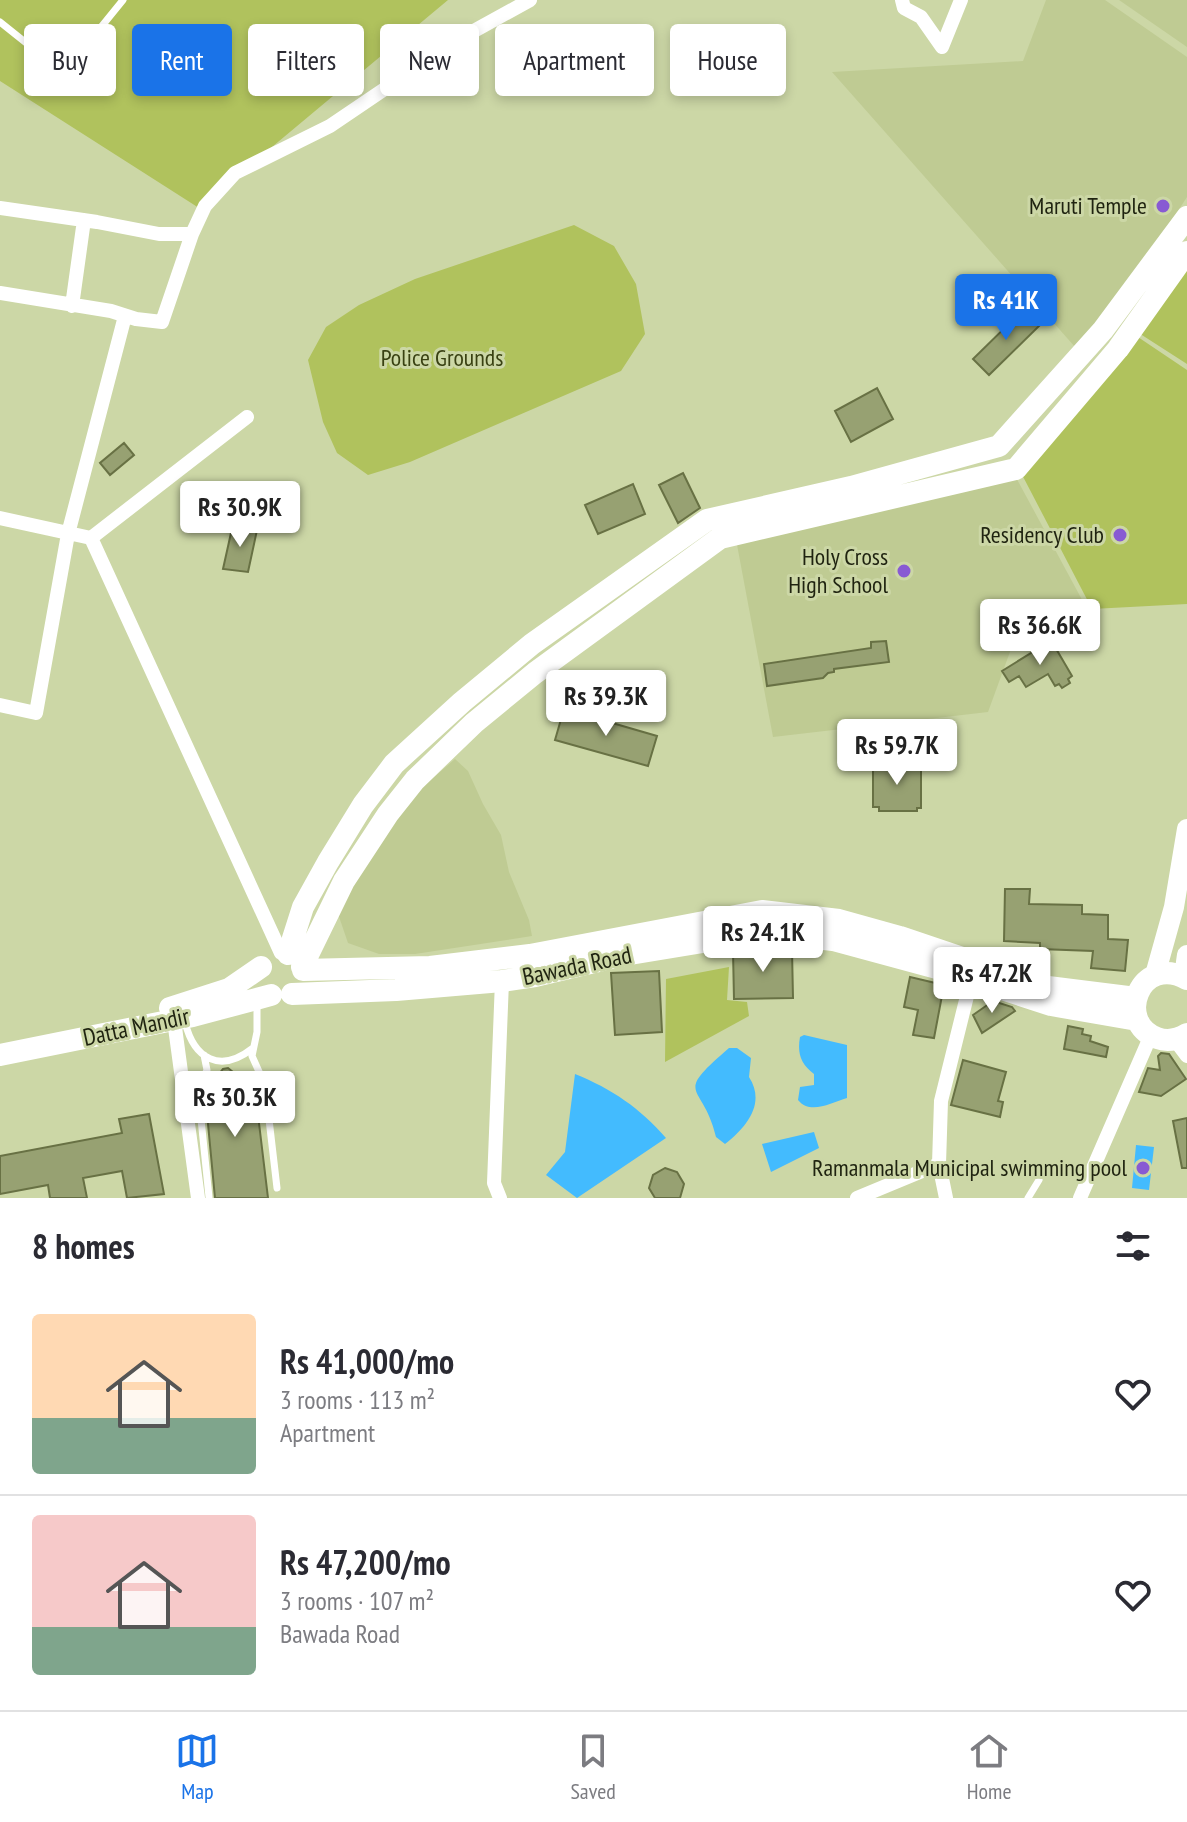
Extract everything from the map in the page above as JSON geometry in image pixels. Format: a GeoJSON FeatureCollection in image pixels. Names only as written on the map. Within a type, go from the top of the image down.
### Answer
{"type":"FeatureCollection","features":[{"type":"Feature","properties":{"kind":"main road"},"geometry":{"type":"LineString","coordinates":[[261,967],[260,979],[273,996],[299,988],[294,961],[388,814],[415,780],[474,723],[714,529],[999,446],[1103,330],[1187,217]]}},
{"type":"Feature","properties":{"kind":"main road"},"geometry":{"type":"LineString","coordinates":[[714,529],[1016,469],[1118,349],[1187,252]]}},
{"type":"Feature","properties":{"kind":"main road"},"geometry":{"type":"LineString","coordinates":[[1155,975],[1174,907],[1187,829]]}},
{"type":"Feature","properties":{"kind":"main road"},"geometry":{"type":"LineString","coordinates":[[0,1042],[165,1009],[229,989],[261,967],[269,957],[294,961],[430,967],[530,955],[762,911],[854,924],[1050,988],[1136,998]]}},
{"type":"Feature","properties":{"kind":"main road","name":"Bawada Road"},"geometry":{"type":"LineString","coordinates":[[273,996],[502,981],[624,955],[763,932],[833,940],[940,969],[1051,1005],[1144,1028],[1163,1040],[1183,1043]]}},
{"type":"Feature","properties":{"kind":"main road"},"geometry":{"type":"LineString","coordinates":[[1144,1028],[1136,998],[1144,983],[1155,975],[1186,970]]}},
{"type":"Feature","properties":{"kind":"main road","name":"Datta Mandir"},"geometry":{"type":"LineString","coordinates":[[0,1055],[179,1019],[273,996]]}},
{"type":"Feature","properties":{"kind":"street"},"geometry":{"type":"LineString","coordinates":[[0,293],[162,322],[192,234],[205,206],[235,173],[330,126],[454,42],[530,0]]}},
{"type":"Feature","properties":{"kind":"street"},"geometry":{"type":"LineString","coordinates":[[902,0],[904,8],[921,17],[942,47],[961,0]]}},
{"type":"Feature","properties":{"kind":"street"},"geometry":{"type":"LineString","coordinates":[[0,208],[159,234],[192,234]]}},
{"type":"Feature","properties":{"kind":"street"},"geometry":{"type":"LineString","coordinates":[[72,306],[84,220]]}},
{"type":"Feature","properties":{"kind":"street"},"geometry":{"type":"LineString","coordinates":[[0,705],[36,713],[68,534],[125,316]]}},
{"type":"Feature","properties":{"kind":"street"},"geometry":{"type":"LineString","coordinates":[[0,518],[91,538],[247,417]]}},
{"type":"Feature","properties":{"kind":"street"},"geometry":{"type":"LineString","coordinates":[[91,538],[294,961]]}},
{"type":"Feature","properties":{"kind":"street"},"geometry":{"type":"LineString","coordinates":[[946,1198],[939,1164],[941,1101],[971,980]]}},
{"type":"Feature","properties":{"kind":"street"},"geometry":{"type":"LineString","coordinates":[[500,1198],[494,1183],[502,981]]}},
{"type":"Feature","properties":{"kind":"street"},"geometry":{"type":"LineString","coordinates":[[179,1019],[198,1198]]}},
{"type":"Feature","properties":{"kind":"street"},"geometry":{"type":"LineString","coordinates":[[1080,1198],[1144,1028]]}},
{"type":"Feature","properties":{"kind":"street"},"geometry":{"type":"LineString","coordinates":[[857,1198],[939,1164]]}},
{"type":"Feature","properties":{"kind":"lane"},"geometry":{"type":"LineString","coordinates":[[0,22],[40,54],[60,62],[80,53],[123,0]]}},
{"type":"Feature","properties":{"kind":"lane"},"geometry":{"type":"LineString","coordinates":[[273,996],[253,1048],[255,1066],[265,1085],[277,1188]]}},
{"type":"Feature","properties":{"kind":"lane"},"geometry":{"type":"LineString","coordinates":[[179,1019],[197,1050],[211,1060],[238,1058],[253,1048]]}},
{"type":"Feature","properties":{"kind":"lane"},"geometry":{"type":"LineString","coordinates":[[204,1055],[207,1070],[198,1090],[209,1197]]}},
{"type":"Feature","properties":{"kind":"lane"},"geometry":{"type":"LineString","coordinates":[[1028,1198],[1039,1180]]}},
{"type":"Feature","properties":{"kind":"shaded area"},"geometry":{"type":"Polygon","coordinates":[[[1046,0],[1105,0],[1187,57],[1187,197],[1083,356],[832,72],[1023,61],[1046,0]]]}},
{"type":"Feature","properties":{"kind":"shaded area"},"geometry":{"type":"Polygon","coordinates":[[[1119,0],[1187,0],[1187,47],[1119,0]]]}},
{"type":"Feature","properties":{"kind":"shaded area","name":"Holy Cross High School"},"geometry":{"type":"Polygon","coordinates":[[[1012,470],[1087,609],[1026,608],[988,712],[773,737],[735,534],[1012,470]]]}},
{"type":"Feature","properties":{"kind":"shaded area"},"geometry":{"type":"Polygon","coordinates":[[[455,759],[468,771],[501,835],[509,872],[529,920],[532,936],[415,954],[379,954],[348,943],[334,902],[410,798],[455,759]]]}},
{"type":"Feature","properties":{"kind":"green space"},"geometry":{"type":"Polygon","coordinates":[[[0,0],[448,0],[419,24],[380,24],[380,57],[364,70],[364,24],[248,24],[248,96],[333,96],[199,208],[0,81],[0,0]]]}},
{"type":"Feature","properties":{"kind":"green space","name":"Police Grounds"},"geometry":{"type":"Polygon","coordinates":[[[574,225],[614,246],[636,284],[645,334],[621,371],[410,462],[368,475],[337,453],[323,422],[308,360],[326,327],[359,305],[415,279],[574,225]]]}},
{"type":"Feature","properties":{"kind":"green space"},"geometry":{"type":"Polygon","coordinates":[[[1187,252],[1187,364],[1131,328],[1187,252]]]}},
{"type":"Feature","properties":{"kind":"green space","name":"Residency Club"},"geometry":{"type":"Polygon","coordinates":[[[1129,331],[1187,370],[1187,604],[1092,609],[1018,467],[1129,331]]]}},
{"type":"Feature","properties":{"kind":"green space"},"geometry":{"type":"Polygon","coordinates":[[[729,967],[727,1000],[747,1002],[749,1016],[665,1062],[666,979],[729,967]]]}},
{"type":"Feature","properties":{"kind":"water"},"geometry":{"type":"Polygon","coordinates":[[[804,1035],[847,1045],[847,1098],[815,1107],[808,1107],[798,1100],[800,1087],[814,1085],[814,1074],[803,1062],[799,1049],[800,1037],[804,1035]]]}},
{"type":"Feature","properties":{"kind":"water"},"geometry":{"type":"Polygon","coordinates":[[[729,1048],[737,1048],[751,1058],[749,1077],[756,1096],[747,1122],[725,1144],[716,1137],[696,1090],[696,1083],[729,1048]]]}},
{"type":"Feature","properties":{"kind":"water"},"geometry":{"type":"Polygon","coordinates":[[[575,1074],[625,1100],[666,1138],[577,1198],[546,1175],[565,1152],[575,1074]]]}},
{"type":"Feature","properties":{"kind":"water"},"geometry":{"type":"Polygon","coordinates":[[[814,1132],[819,1148],[771,1172],[762,1144],[814,1132]]]}},
{"type":"Feature","properties":{"kind":"water","name":"Ramanmala Municipal swimming pool"},"geometry":{"type":"Polygon","coordinates":[[[1136,1145],[1154,1147],[1149,1190],[1132,1188],[1136,1145]]]}},
{"type":"Feature","properties":{"kind":"building"},"geometry":{"type":"Polygon","coordinates":[[[1023,310],[1039,326],[989,375],[973,359],[1023,310]]]}},
{"type":"Feature","properties":{"kind":"building"},"geometry":{"type":"Polygon","coordinates":[[[877,388],[893,419],[851,442],[835,411],[877,388]]]}},
{"type":"Feature","properties":{"kind":"building"},"geometry":{"type":"Polygon","coordinates":[[[124,443],[134,455],[110,475],[100,463],[124,443]]]}},
{"type":"Feature","properties":{"kind":"building"},"geometry":{"type":"Polygon","coordinates":[[[683,473],[700,508],[678,523],[659,485],[683,473]]]}},
{"type":"Feature","properties":{"kind":"building"},"geometry":{"type":"Polygon","coordinates":[[[633,484],[645,514],[598,534],[585,505],[633,484]]]}},
{"type":"Feature","properties":{"kind":"building"},"geometry":{"type":"Polygon","coordinates":[[[233,524],[257,530],[248,572],[223,569],[233,524]]]}},
{"type":"Feature","properties":{"kind":"building"},"geometry":{"type":"Polygon","coordinates":[[[1047,639],[1072,676],[1068,679],[1070,683],[1062,688],[1059,684],[1055,686],[1048,674],[1026,687],[1019,676],[1009,682],[1002,671],[1039,648],[1037,645],[1047,639]]]}},
{"type":"Feature","properties":{"kind":"building"},"geometry":{"type":"Polygon","coordinates":[[[886,641],[889,662],[834,669],[823,678],[767,686],[764,664],[871,648],[871,642],[886,641]]]}},
{"type":"Feature","properties":{"kind":"building"},"geometry":{"type":"Polygon","coordinates":[[[564,709],[657,736],[648,766],[555,740],[564,709]]]}},
{"type":"Feature","properties":{"kind":"building"},"geometry":{"type":"Polygon","coordinates":[[[873,763],[921,763],[921,808],[917,811],[879,811],[879,807],[873,807],[873,763]]]}},
{"type":"Feature","properties":{"kind":"building"},"geometry":{"type":"Polygon","coordinates":[[[1005,889],[1030,889],[1029,904],[1082,905],[1082,914],[1108,915],[1108,939],[1128,940],[1125,971],[1091,968],[1093,951],[1040,949],[1040,943],[1004,941],[1005,889]]]}},
{"type":"Feature","properties":{"kind":"building"},"geometry":{"type":"Polygon","coordinates":[[[792,950],[793,998],[734,999],[733,951],[792,950]]]}},
{"type":"Feature","properties":{"kind":"building"},"geometry":{"type":"Polygon","coordinates":[[[659,971],[662,1032],[615,1035],[611,973],[659,971]]]}},
{"type":"Feature","properties":{"kind":"building"},"geometry":{"type":"Polygon","coordinates":[[[910,977],[944,985],[934,1038],[913,1035],[918,1010],[904,1007],[910,977]]]}},
{"type":"Feature","properties":{"kind":"building"},"geometry":{"type":"Polygon","coordinates":[[[993,1001],[1012,1007],[1015,1011],[982,1033],[973,1015],[993,1001]]]}},
{"type":"Feature","properties":{"kind":"building"},"geometry":{"type":"Polygon","coordinates":[[[1068,1026],[1083,1029],[1082,1034],[1091,1036],[1090,1041],[1108,1047],[1106,1057],[1064,1049],[1068,1026]]]}},
{"type":"Feature","properties":{"kind":"building"},"geometry":{"type":"Polygon","coordinates":[[[1161,1053],[1169,1054],[1186,1079],[1161,1096],[1139,1092],[1148,1068],[1160,1070],[1158,1056],[1161,1053]]]}},
{"type":"Feature","properties":{"kind":"building"},"geometry":{"type":"Polygon","coordinates":[[[963,1060],[1006,1072],[998,1101],[1003,1102],[1000,1117],[951,1105],[963,1060]]]}},
{"type":"Feature","properties":{"kind":"building"},"geometry":{"type":"Polygon","coordinates":[[[228,1068],[255,1090],[268,1198],[215,1198],[205,1092],[223,1069],[228,1068]]]}},
{"type":"Feature","properties":{"kind":"building"},"geometry":{"type":"Polygon","coordinates":[[[149,1114],[164,1194],[127,1198],[122,1171],[83,1178],[87,1198],[50,1198],[48,1185],[0,1194],[0,1156],[122,1133],[119,1119],[149,1114]]]}},
{"type":"Feature","properties":{"kind":"building"},"geometry":{"type":"Polygon","coordinates":[[[1187,1118],[1187,1168],[1182,1168],[1173,1121],[1187,1118]]]}},
{"type":"Feature","properties":{"kind":"building"},"geometry":{"type":"Polygon","coordinates":[[[665,1168],[677,1172],[684,1184],[680,1198],[655,1198],[649,1188],[653,1175],[665,1168]]]}},
{"type":"Feature","properties":{"kind":"place","name":"Maruti Temple"},"geometry":{"type":"Point","coordinates":[1163,206]}},
{"type":"Feature","properties":{"kind":"place","name":"Residency Club"},"geometry":{"type":"Point","coordinates":[1120,535]}},
{"type":"Feature","properties":{"kind":"place","name":"Holy Cross High School"},"geometry":{"type":"Point","coordinates":[904,571]}},
{"type":"Feature","properties":{"kind":"place","name":"Ramanmala Municipal swimming pool"},"geometry":{"type":"Point","coordinates":[1143,1168]}}]}
